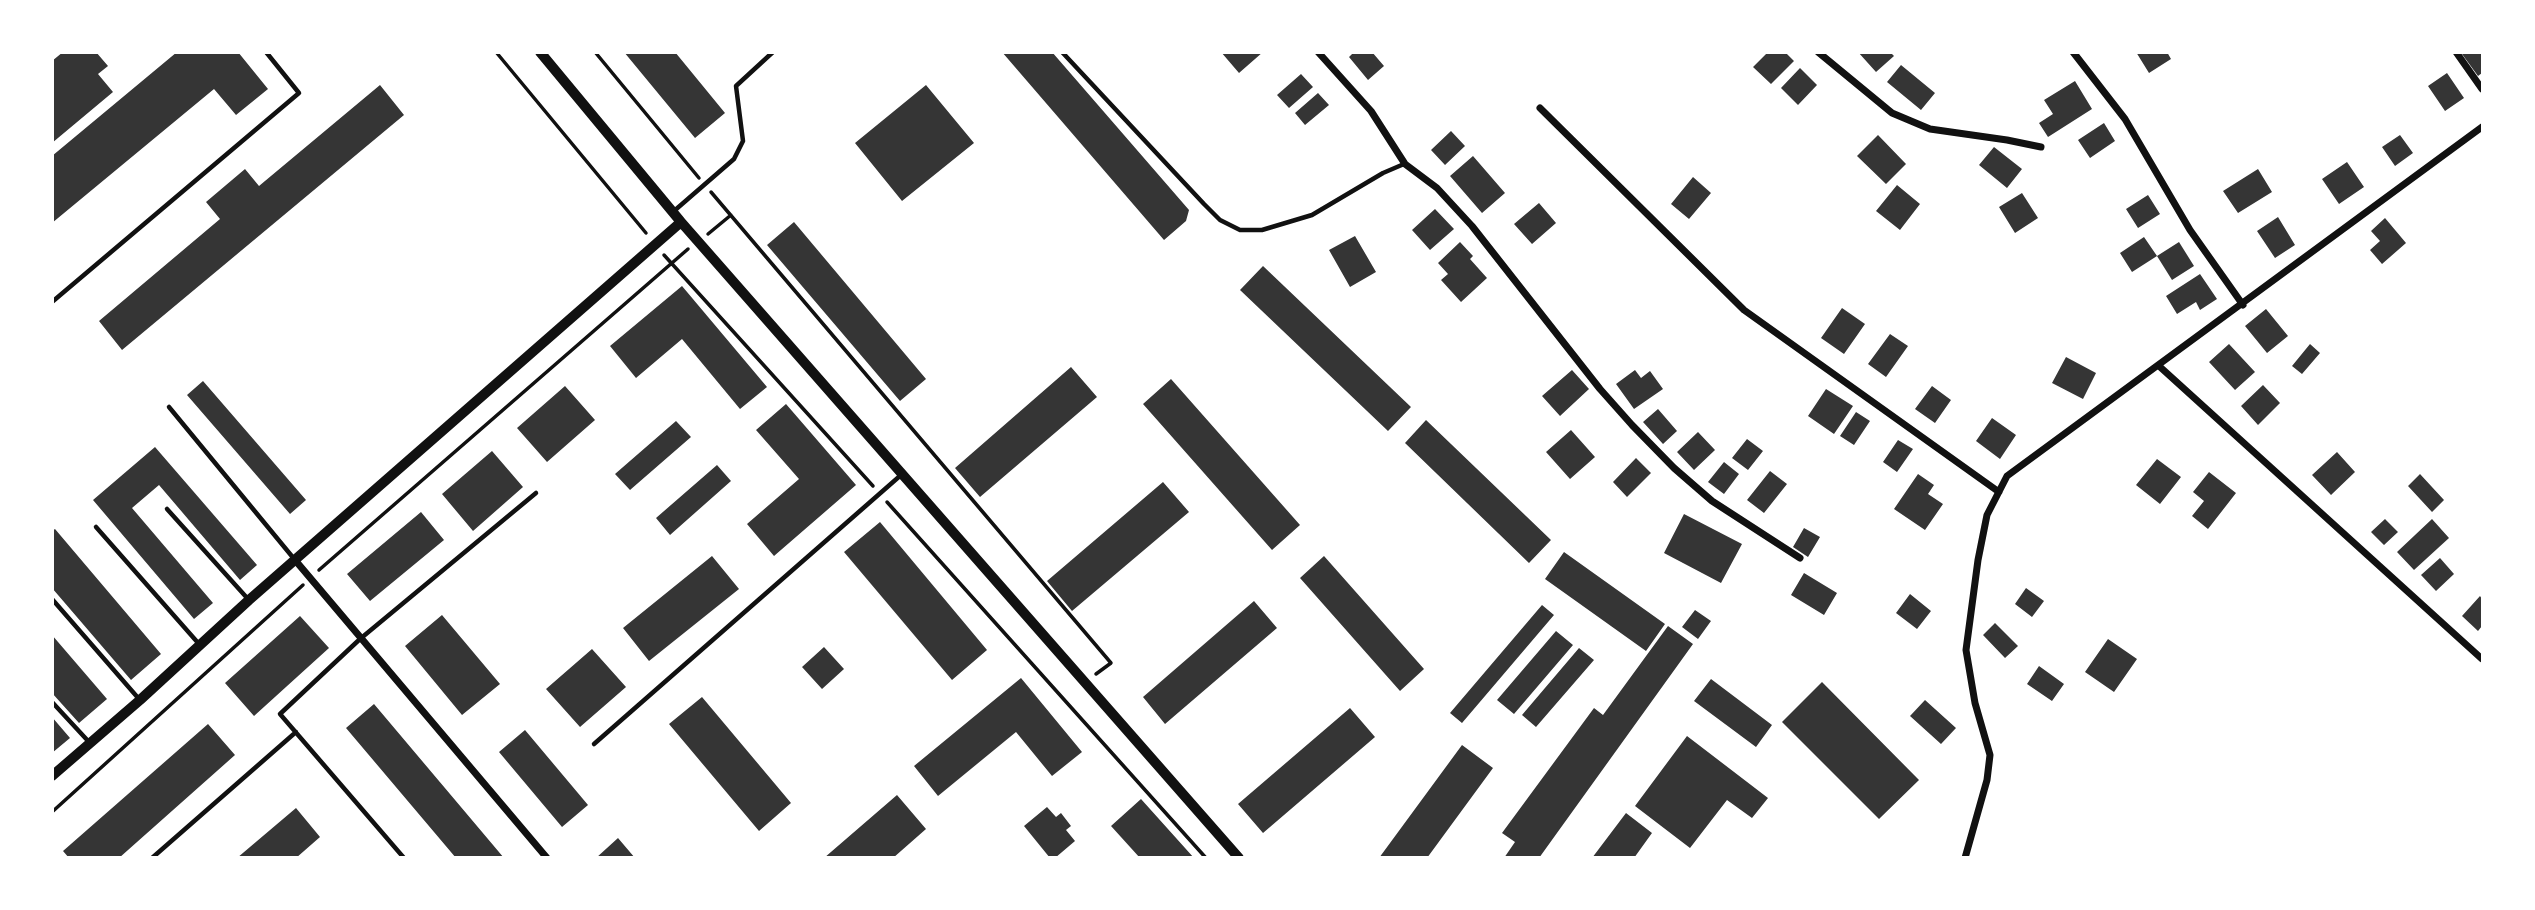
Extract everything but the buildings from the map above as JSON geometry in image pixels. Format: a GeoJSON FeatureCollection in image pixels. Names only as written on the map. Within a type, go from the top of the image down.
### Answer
{"type":"FeatureCollection","features":[{"type":"Feature","properties":{"kind":"main road"},"geometry":{"type":"LineString","coordinates":[[540,52],[698,242],[1238,858]]}},
{"type":"Feature","properties":{"kind":"main road"},"geometry":{"type":"LineString","coordinates":[[52,776],[681,222]]}},
{"type":"Feature","properties":{"kind":"street"},"geometry":{"type":"LineString","coordinates":[[1318,52],[1371,111],[1405,164],[1437,188],[1472,226],[1600,389],[1674,468],[1712,501],[1800,558]]}},
{"type":"Feature","properties":{"kind":"street"},"geometry":{"type":"LineString","coordinates":[[1818,52],[1892,113],[1930,129],[2007,140],[2041,148]]}},
{"type":"Feature","properties":{"kind":"street"},"geometry":{"type":"LineString","coordinates":[[2073,52],[2125,119],[2190,230],[2243,305]]}},
{"type":"Feature","properties":{"kind":"street"},"geometry":{"type":"LineString","coordinates":[[2456,52],[2483,89]]}},
{"type":"Feature","properties":{"kind":"street"},"geometry":{"type":"LineString","coordinates":[[1540,108],[1744,310],[1999,492]]}},
{"type":"Feature","properties":{"kind":"street"},"geometry":{"type":"LineString","coordinates":[[1968,857],[1987,780],[1990,755],[1975,703],[1966,650],[1987,515],[2007,476],[2483,127]]}},
{"type":"Feature","properties":{"kind":"street"},"geometry":{"type":"LineString","coordinates":[[2159,366],[2483,659]]}},
{"type":"Feature","properties":{"kind":"street"},"geometry":{"type":"LineString","coordinates":[[295,560],[544,857]]}},
{"type":"Feature","properties":{"kind":"lane"},"geometry":{"type":"LineString","coordinates":[[52,302],[299,93],[266,52]]}},
{"type":"Feature","properties":{"kind":"lane"},"geometry":{"type":"LineString","coordinates":[[673,211],[734,159],[743,141],[736,86],[773,52]]}},
{"type":"Feature","properties":{"kind":"lane"},"geometry":{"type":"LineString","coordinates":[[1062,52],[1220,220],[1240,230],[1262,230],[1312,215],[1383,173],[1405,164]]}},
{"type":"Feature","properties":{"kind":"lane"},"geometry":{"type":"LineString","coordinates":[[169,407],[295,560]]}},
{"type":"Feature","properties":{"kind":"lane"},"geometry":{"type":"LineString","coordinates":[[594,744],[902,474]]}},
{"type":"Feature","properties":{"kind":"lane"},"geometry":{"type":"LineString","coordinates":[[404,858],[280,714],[360,639],[536,493]]}},
{"type":"Feature","properties":{"kind":"lane"},"geometry":{"type":"LineString","coordinates":[[167,509],[249,600]]}},
{"type":"Feature","properties":{"kind":"lane"},"geometry":{"type":"LineString","coordinates":[[96,527],[199,645]]}},
{"type":"Feature","properties":{"kind":"lane"},"geometry":{"type":"LineString","coordinates":[[52,599],[140,700]]}},
{"type":"Feature","properties":{"kind":"lane"},"geometry":{"type":"LineString","coordinates":[[52,702],[89,743]]}},
{"type":"Feature","properties":{"kind":"lane"},"geometry":{"type":"LineString","coordinates":[[152,858],[296,732]]}},
{"type":"Feature","properties":{"kind":"path"},"geometry":{"type":"LineString","coordinates":[[496,52],[671,264],[1206,858]]}},
{"type":"Feature","properties":{"kind":"path"},"geometry":{"type":"LineString","coordinates":[[595,52],[1111,663],[1085,682]]}},
{"type":"Feature","properties":{"kind":"path"},"geometry":{"type":"LineString","coordinates":[[52,812],[310,578],[731,215]]}}]}
